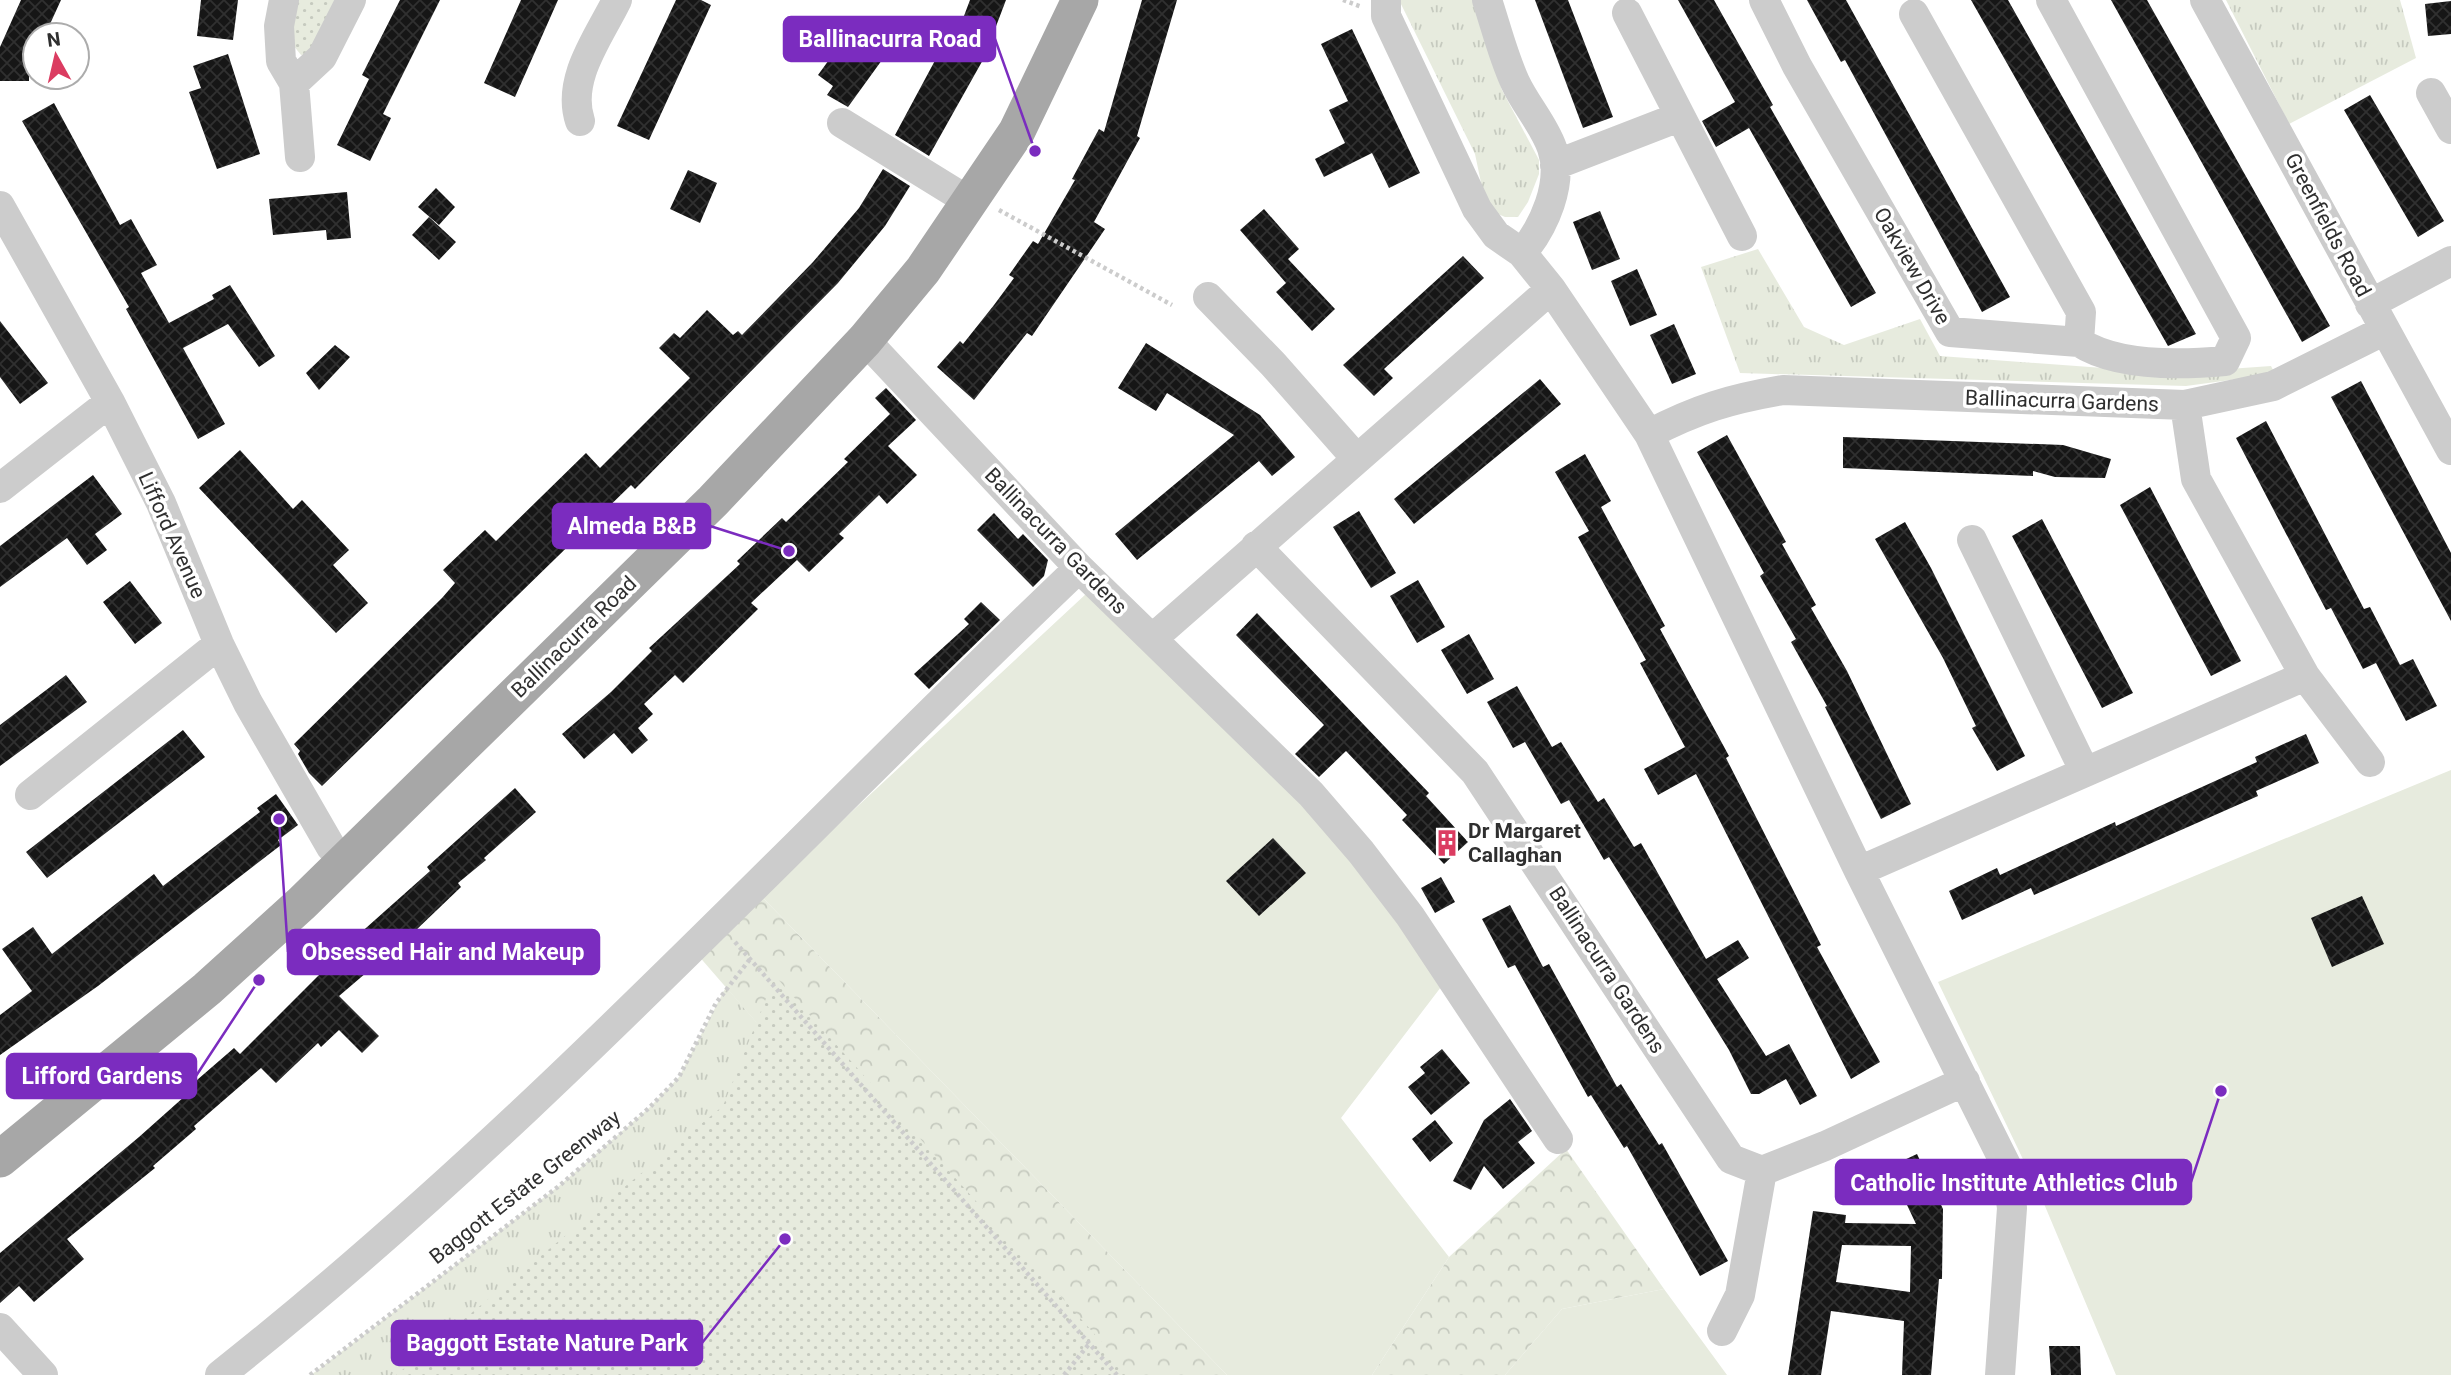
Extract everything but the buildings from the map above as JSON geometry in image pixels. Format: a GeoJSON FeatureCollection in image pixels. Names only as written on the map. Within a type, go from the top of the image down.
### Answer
{"type":"FeatureCollection","features":[{"type":"Feature","properties":{"kind":"main road","name":"Ballinacurra Road"},"geometry":{"type":"LineString","coordinates":[[0,1159],[207,989],[344,862],[713,501],[864,340],[907,292],[1028,112],[1080,0]]}},
{"type":"Feature","properties":{"kind":"street"},"geometry":{"type":"LineString","coordinates":[[284,0],[279,26],[281,61],[294,83],[298,157]]}},
{"type":"Feature","properties":{"kind":"street"},"geometry":{"type":"LineString","coordinates":[[294,83],[322,57],[351,0]]}},
{"type":"Feature","properties":{"kind":"street"},"geometry":{"type":"LineString","coordinates":[[580,121],[575,105],[578,80],[617,0]]}},
{"type":"Feature","properties":{"kind":"street"},"geometry":{"type":"LineString","coordinates":[[1386,0],[1386,16],[1477,209],[1496,235],[1522,253],[1551,289],[1649,434],[1859,871],[2006,1165],[2012,1208],[2000,1375]]}},
{"type":"Feature","properties":{"kind":"street"},"geometry":{"type":"LineString","coordinates":[[1487,0],[1512,74],[1552,147],[1555,165],[1553,194],[1532,242],[1522,253]]}},
{"type":"Feature","properties":{"kind":"street","name":"Oakview Drive"},"geometry":{"type":"LineString","coordinates":[[1763,0],[1797,66],[1950,332],[2079,342],[2095,352],[2175,365],[2225,361],[2236,338],[2051,0]]}},
{"type":"Feature","properties":{"kind":"street","name":"Greenfields Road"},"geometry":{"type":"LineString","coordinates":[[2205,0],[2451,450]]}},
{"type":"Feature","properties":{"kind":"street"},"geometry":{"type":"LineString","coordinates":[[1627,13],[1742,236]]}},
{"type":"Feature","properties":{"kind":"street"},"geometry":{"type":"LineString","coordinates":[[1914,14],[2081,312],[2079,342]]}},
{"type":"Feature","properties":{"kind":"street"},"geometry":{"type":"LineString","coordinates":[[2431,93],[2451,129]]}},
{"type":"Feature","properties":{"kind":"street"},"geometry":{"type":"LineString","coordinates":[[1555,165],[1679,117]]}},
{"type":"Feature","properties":{"kind":"street"},"geometry":{"type":"LineString","coordinates":[[842,123],[972,199]]}},
{"type":"Feature","properties":{"kind":"street","name":"Lifford Avenue"},"geometry":{"type":"LineString","coordinates":[[0,206],[110,402],[158,496],[219,643],[254,714],[331,847],[344,862]]}},
{"type":"Feature","properties":{"kind":"street"},"geometry":{"type":"LineString","coordinates":[[2370,304],[2451,261]]}},
{"type":"Feature","properties":{"kind":"street"},"geometry":{"type":"LineString","coordinates":[[1152,639],[1551,289]]}},
{"type":"Feature","properties":{"kind":"street"},"geometry":{"type":"LineString","coordinates":[[1208,297],[1273,364],[1356,458]]}},
{"type":"Feature","properties":{"kind":"street"},"geometry":{"type":"LineString","coordinates":[[2185,405],[2273,386],[2384,331]]}},
{"type":"Feature","properties":{"kind":"street","name":"Ballinacurra Gardens"},"geometry":{"type":"LineString","coordinates":[[864,340],[1079,568],[1311,794],[1361,852],[1410,916],[1558,1139]]}},
{"type":"Feature","properties":{"kind":"street","name":"Ballinacurra Gardens"},"geometry":{"type":"LineString","coordinates":[[1649,434],[1695,410],[1736,398],[1783,390],[2185,405],[2196,479],[2305,676],[2371,762]]}},
{"type":"Feature","properties":{"kind":"street"},"geometry":{"type":"LineString","coordinates":[[0,488],[110,402]]}},
{"type":"Feature","properties":{"kind":"street"},"geometry":{"type":"LineString","coordinates":[[1972,540],[2084,770]]}},
{"type":"Feature","properties":{"kind":"street","name":"Ballinacurra Gardens"},"geometry":{"type":"LineString","coordinates":[[1256,545],[1475,772],[1731,1159],[1762,1171]]}},
{"type":"Feature","properties":{"kind":"street"},"geometry":{"type":"LineString","coordinates":[[220,1375],[397,1227],[675,969],[718,923],[1079,568]]}},
{"type":"Feature","properties":{"kind":"street"},"geometry":{"type":"LineString","coordinates":[[30,795],[219,643]]}},
{"type":"Feature","properties":{"kind":"street"},"geometry":{"type":"LineString","coordinates":[[1859,871],[2084,770],[2305,676]]}},
{"type":"Feature","properties":{"kind":"street"},"geometry":{"type":"LineString","coordinates":[[1722,1331],[1740,1295],[1762,1171],[1825,1146],[1965,1081]]}},
{"type":"Feature","properties":{"kind":"street"},"geometry":{"type":"LineString","coordinates":[[0,1328],[43,1375]]}},
{"type":"Feature","properties":{"kind":"path"},"geometry":{"type":"LineString","coordinates":[[972,199],[1172,305]]}},
{"type":"Feature","properties":{"kind":"path"},"geometry":{"type":"LineString","coordinates":[[718,923],[1117,1375]]}},
{"type":"Feature","properties":{"kind":"path","name":"Baggott Estate Greenway"},"geometry":{"type":"LineString","coordinates":[[310,1375],[559,1186],[649,1108],[678,1077],[716,1003],[750,959]]}},
{"type":"Feature","properties":{"kind":"path"},"geometry":{"type":"LineString","coordinates":[[1064,1375],[1089,1344]]}},
{"type":"Feature","properties":{"kind":"green space"},"geometry":{"type":"Polygon","coordinates":[[[295,0],[339,0],[309,54],[301,55],[289,40],[295,0]]]}},
{"type":"Feature","properties":{"kind":"green space"},"geometry":{"type":"Polygon","coordinates":[[[1399,0],[1473,0],[1502,90],[1539,160],[1539,174],[1528,202],[1518,217],[1505,217],[1491,211],[1484,197],[1475,154],[1399,0]]]}},
{"type":"Feature","properties":{"kind":"green space"},"geometry":{"type":"Polygon","coordinates":[[[2226,0],[2400,0],[2416,58],[2289,124],[2226,0]]]}},
{"type":"Feature","properties":{"kind":"green space"},"geometry":{"type":"Polygon","coordinates":[[[1758,249],[1804,327],[1844,345],[1920,319],[1940,356],[2172,373],[2271,366],[2275,374],[2186,386],[1740,373],[1701,267],[1758,249]]]}},
{"type":"Feature","properties":{"kind":"green space"},"geometry":{"type":"Polygon","coordinates":[[[1087,593],[1302,800],[1405,925],[1441,987],[1341,1118],[1449,1257],[1372,1375],[1227,1375],[761,896],[1087,593]]]}},
{"type":"Feature","properties":{"kind":"green space"},"geometry":{"type":"Polygon","coordinates":[[[2451,770],[2451,1375],[2116,1375],[2042,1199],[1938,982],[2451,770]]]}},
{"type":"Feature","properties":{"kind":"green space"},"geometry":{"type":"Polygon","coordinates":[[[761,896],[1227,1375],[931,1375],[998,1301],[697,954],[761,896]]]}},
{"type":"Feature","properties":{"kind":"green space"},"geometry":{"type":"Polygon","coordinates":[[[775,976],[1131,1375],[396,1375],[723,1106],[775,976]]]}},
{"type":"Feature","properties":{"kind":"green space"},"geometry":{"type":"Polygon","coordinates":[[[726,987],[998,1301],[507,1375],[311,1375],[559,1186],[649,1108],[679,1077],[726,987]]]}},
{"type":"Feature","properties":{"kind":"green space"},"geometry":{"type":"Polygon","coordinates":[[[1566,1149],[1664,1289],[1562,1309],[1505,1375],[1372,1375],[1449,1257],[1566,1149]]]}},
{"type":"Feature","properties":{"kind":"green space"},"geometry":{"type":"Polygon","coordinates":[[[1664,1289],[1727,1375],[1505,1375],[1562,1309],[1664,1289]]]}},
{"type":"Feature","properties":{"kind":"place","name":"Ballinacurra Road"},"geometry":{"type":"Point","coordinates":[1035,151]}},
{"type":"Feature","properties":{"kind":"place","name":"Almeda B&B"},"geometry":{"type":"Point","coordinates":[789,551]}},
{"type":"Feature","properties":{"kind":"place","name":"Obsessed Hair and Makeup"},"geometry":{"type":"Point","coordinates":[279,819]}},
{"type":"Feature","properties":{"kind":"place","name":"Dr Margaret Callaghan"},"geometry":{"type":"Point","coordinates":[1447,843]}},
{"type":"Feature","properties":{"kind":"place","name":"Lifford Gardens"},"geometry":{"type":"Point","coordinates":[259,980]}},
{"type":"Feature","properties":{"kind":"place","name":"Catholic Institute Athletics Club"},"geometry":{"type":"Point","coordinates":[2221,1091]}},
{"type":"Feature","properties":{"kind":"place","name":"Baggott Estate Nature Park"},"geometry":{"type":"Point","coordinates":[785,1239]}}]}
